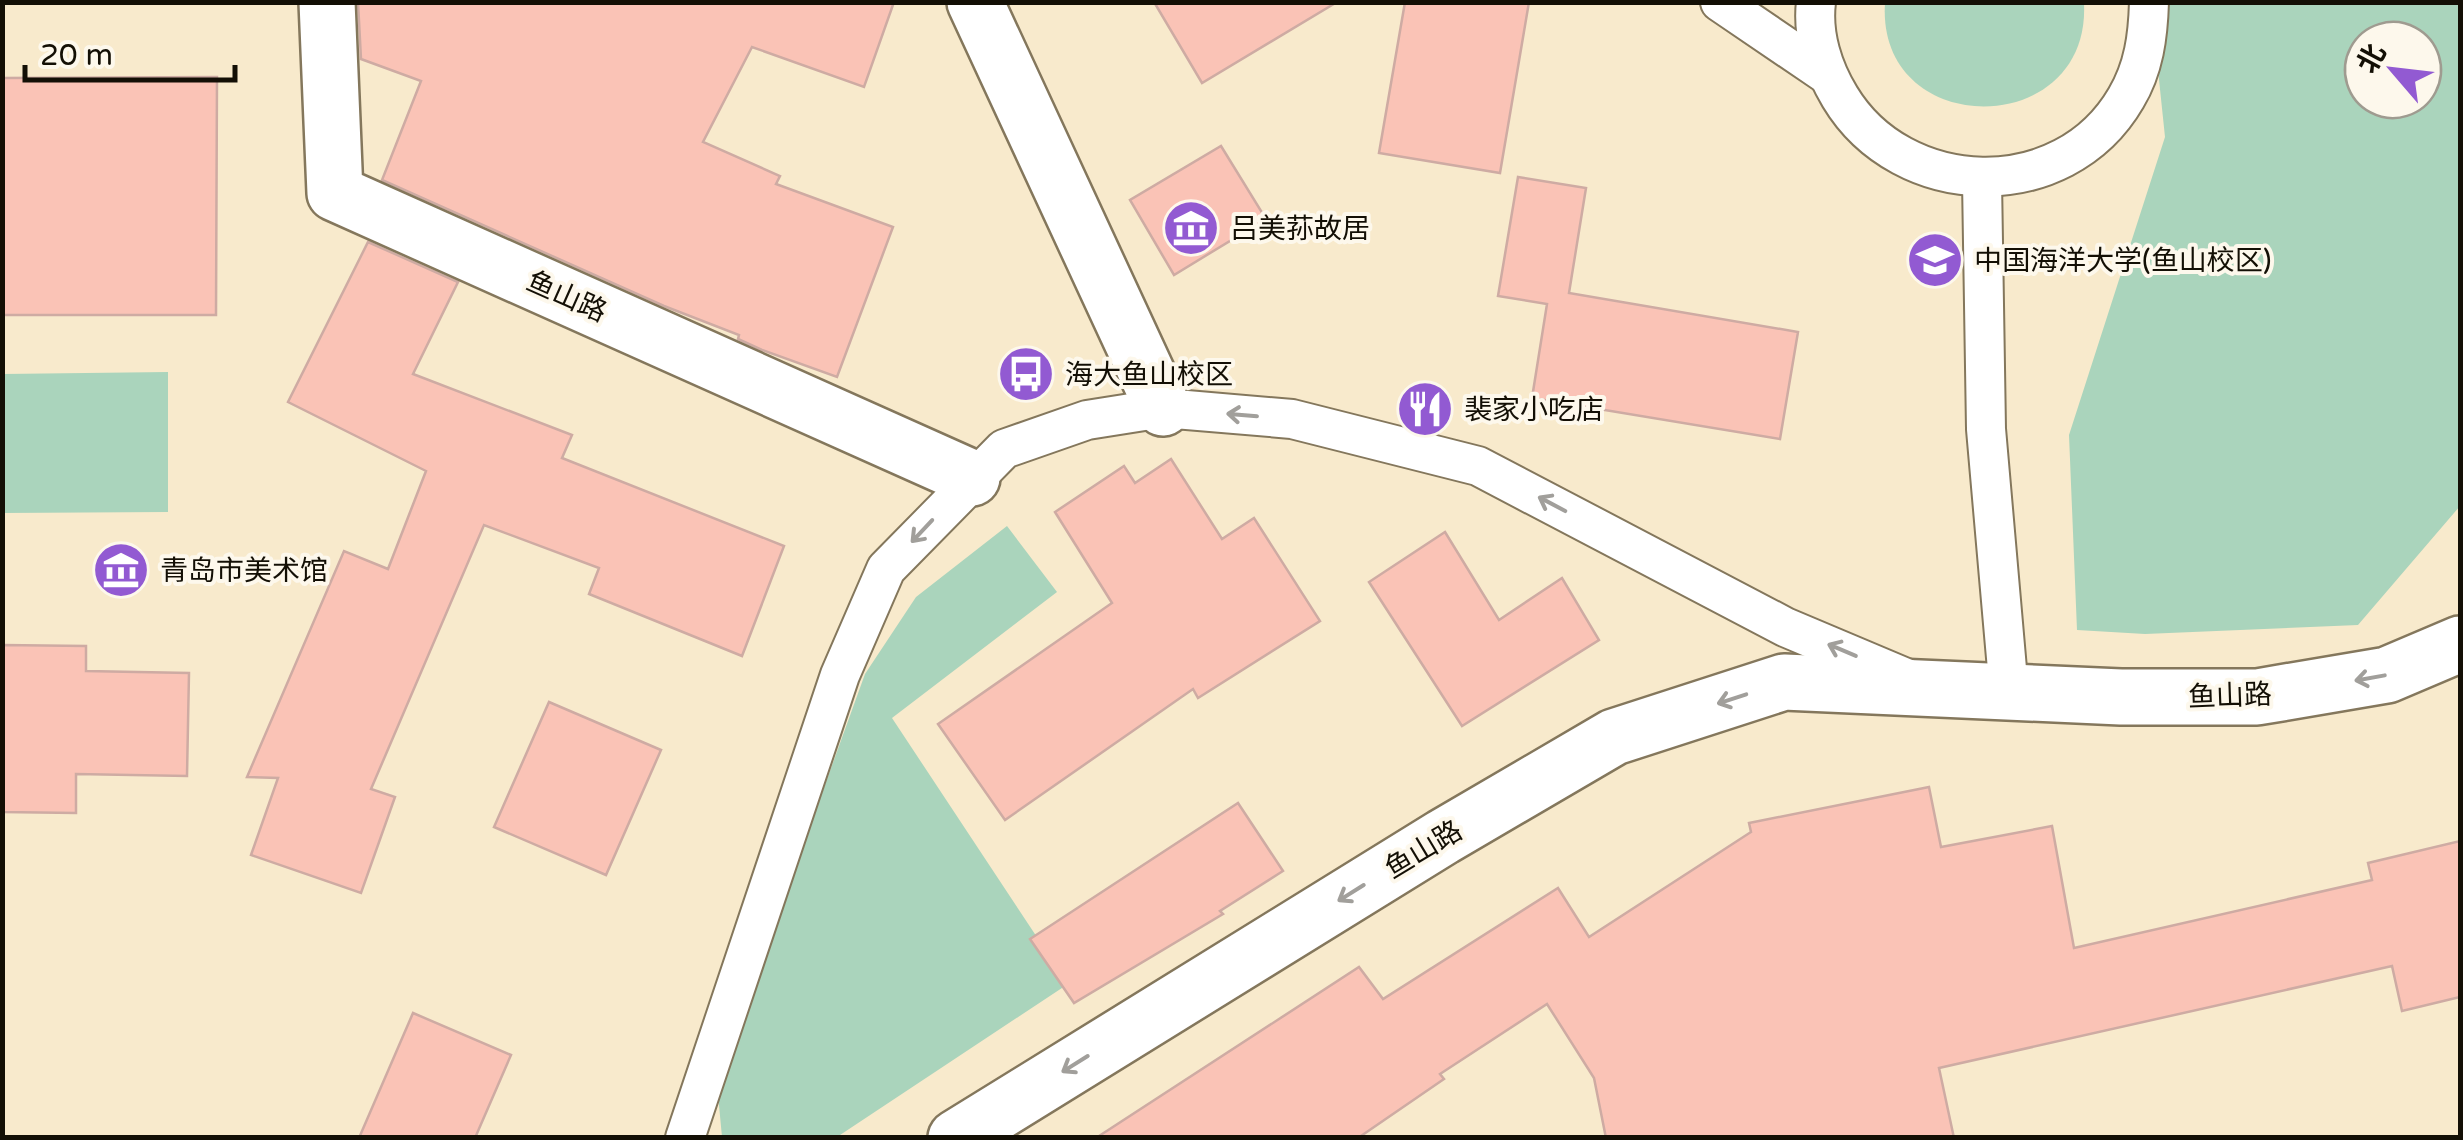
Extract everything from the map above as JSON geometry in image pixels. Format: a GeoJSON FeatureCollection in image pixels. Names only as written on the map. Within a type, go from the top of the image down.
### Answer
{"type":"FeatureCollection","features":[{"type":"Feature","properties":{"kind":"main road","name":"鱼山路"},"geometry":{"type":"LineString","coordinates":[[327,2],[336,193],[972,478]]}},
{"type":"Feature","properties":{"kind":"main road"},"geometry":{"type":"LineString","coordinates":[[975,2],[1163,408]]}},
{"type":"Feature","properties":{"kind":"main road","name":"鱼山路"},"geometry":{"type":"LineString","coordinates":[[956,1138],[1443,836],[1614,737],[1784,682],[2257,698],[2387,675],[2460,645]]}},
{"type":"Feature","properties":{"kind":"lane"},"geometry":{"type":"LineString","coordinates":[[1720,2],[1826,74]]}},
{"type":"Feature","properties":{"kind":"lane"},"geometry":{"type":"LineString","coordinates":[[1816,2],[1814,18],[1826,74],[1852,117],[1888,150],[1933,172],[1982,180],[2038,170],[2088,142],[2126,99],[2147,46],[2149,2]]}},
{"type":"Feature","properties":{"kind":"lane"},"geometry":{"type":"LineString","coordinates":[[1982,180],[1986,428],[2009,692]]}},
{"type":"Feature","properties":{"kind":"lane","name":"鱼山路"},"geometry":{"type":"LineString","coordinates":[[685,1138],[840,676],[878,587],[886,570],[1004,449],[1087,420],[1163,408],[1292,419],[1478,466],[1785,626],[1932,688]]}},
{"type":"Feature","properties":{"kind":"green space"},"geometry":{"type":"Polygon","coordinates":[[[1885,3],[2084,3],[2077,48],[2055,81],[2022,100],[1984,106],[1946,100],[1913,81],[1891,48],[1885,3]]]}},
{"type":"Feature","properties":{"kind":"green space"},"geometry":{"type":"Polygon","coordinates":[[[2151,3],[2460,3],[2460,506],[2358,625],[2145,634],[2077,630],[2069,435],[2165,137],[2151,3]]]}},
{"type":"Feature","properties":{"kind":"green space"},"geometry":{"type":"Polygon","coordinates":[[[168,372],[168,512],[3,513],[3,374],[168,372]]]}},
{"type":"Feature","properties":{"kind":"green space"},"geometry":{"type":"Polygon","coordinates":[[[1007,526],[1057,592],[892,718],[1068,984],[837,1137],[722,1137],[717,1084],[865,674],[916,597],[1007,526]]]}},
{"type":"Feature","properties":{"kind":"building"},"geometry":{"type":"Polygon","coordinates":[[[358,2],[894,2],[864,87],[752,47],[703,142],[780,176],[776,184],[893,227],[837,377],[762,350],[738,339],[739,335],[664,306],[382,180],[421,81],[361,59],[358,2]]]}},
{"type":"Feature","properties":{"kind":"building"},"geometry":{"type":"Polygon","coordinates":[[[1154,2],[1337,2],[1202,83],[1154,2]]]}},
{"type":"Feature","properties":{"kind":"building"},"geometry":{"type":"Polygon","coordinates":[[[1405,2],[1529,2],[1500,173],[1379,153],[1405,2]]]}},
{"type":"Feature","properties":{"kind":"building"},"geometry":{"type":"Polygon","coordinates":[[[217,77],[216,315],[2,315],[2,78],[217,77]]]}},
{"type":"Feature","properties":{"kind":"building"},"geometry":{"type":"Polygon","coordinates":[[[1221,146],[1266,219],[1174,275],[1130,200],[1221,146]]]}},
{"type":"Feature","properties":{"kind":"building"},"geometry":{"type":"Polygon","coordinates":[[[1518,177],[1586,188],[1569,293],[1798,332],[1780,439],[1532,398],[1547,304],[1498,296],[1518,177]]]}},
{"type":"Feature","properties":{"kind":"building"},"geometry":{"type":"Polygon","coordinates":[[[368,242],[458,282],[413,374],[572,435],[562,458],[784,546],[742,656],[589,594],[599,568],[484,525],[371,789],[395,797],[361,893],[251,855],[278,778],[247,777],[344,551],[388,569],[426,471],[288,402],[368,242]]]}},
{"type":"Feature","properties":{"kind":"building"},"geometry":{"type":"Polygon","coordinates":[[[1171,459],[1222,539],[1254,518],[1320,621],[1198,698],[1193,689],[1005,820],[938,724],[1112,603],[1055,512],[1124,466],[1135,483],[1171,459]]]}},
{"type":"Feature","properties":{"kind":"building"},"geometry":{"type":"Polygon","coordinates":[[[1445,532],[1499,620],[1562,578],[1599,640],[1462,726],[1369,582],[1445,532]]]}},
{"type":"Feature","properties":{"kind":"building"},"geometry":{"type":"Polygon","coordinates":[[[2,645],[86,646],[86,671],[189,673],[187,776],[76,774],[76,813],[2,812],[2,645]]]}},
{"type":"Feature","properties":{"kind":"building"},"geometry":{"type":"Polygon","coordinates":[[[549,702],[661,750],[606,875],[494,827],[549,702]]]}},
{"type":"Feature","properties":{"kind":"building"},"geometry":{"type":"Polygon","coordinates":[[[1929,787],[1941,847],[2052,826],[2074,948],[2372,880],[2368,863],[2460,841],[2460,997],[2402,1011],[2392,966],[1939,1068],[1954,1138],[1606,1138],[1594,1078],[1547,1004],[1440,1074],[1444,1079],[1358,1138],[1096,1138],[1359,967],[1383,999],[1558,888],[1589,937],[1751,832],[1749,823],[1929,787]]]}},
{"type":"Feature","properties":{"kind":"building"},"geometry":{"type":"Polygon","coordinates":[[[1238,803],[1283,871],[1220,911],[1223,914],[1074,1003],[1030,939],[1238,803]]]}},
{"type":"Feature","properties":{"kind":"building"},"geometry":{"type":"Polygon","coordinates":[[[413,1013],[511,1055],[475,1138],[359,1138],[413,1013]]]}},
{"type":"Feature","properties":{"kind":"place","name":"吕美荪故居"},"geometry":{"type":"Point","coordinates":[1191,228]}},
{"type":"Feature","properties":{"kind":"place","name":"中国海洋大学(鱼山校区)"},"geometry":{"type":"Point","coordinates":[1935,260]}},
{"type":"Feature","properties":{"kind":"place","name":"海大鱼山校区"},"geometry":{"type":"Point","coordinates":[1026,374]}},
{"type":"Feature","properties":{"kind":"place","name":"裴家小吃店"},"geometry":{"type":"Point","coordinates":[1425,409]}},
{"type":"Feature","properties":{"kind":"place","name":"青岛市美术馆"},"geometry":{"type":"Point","coordinates":[121,570]}}]}
